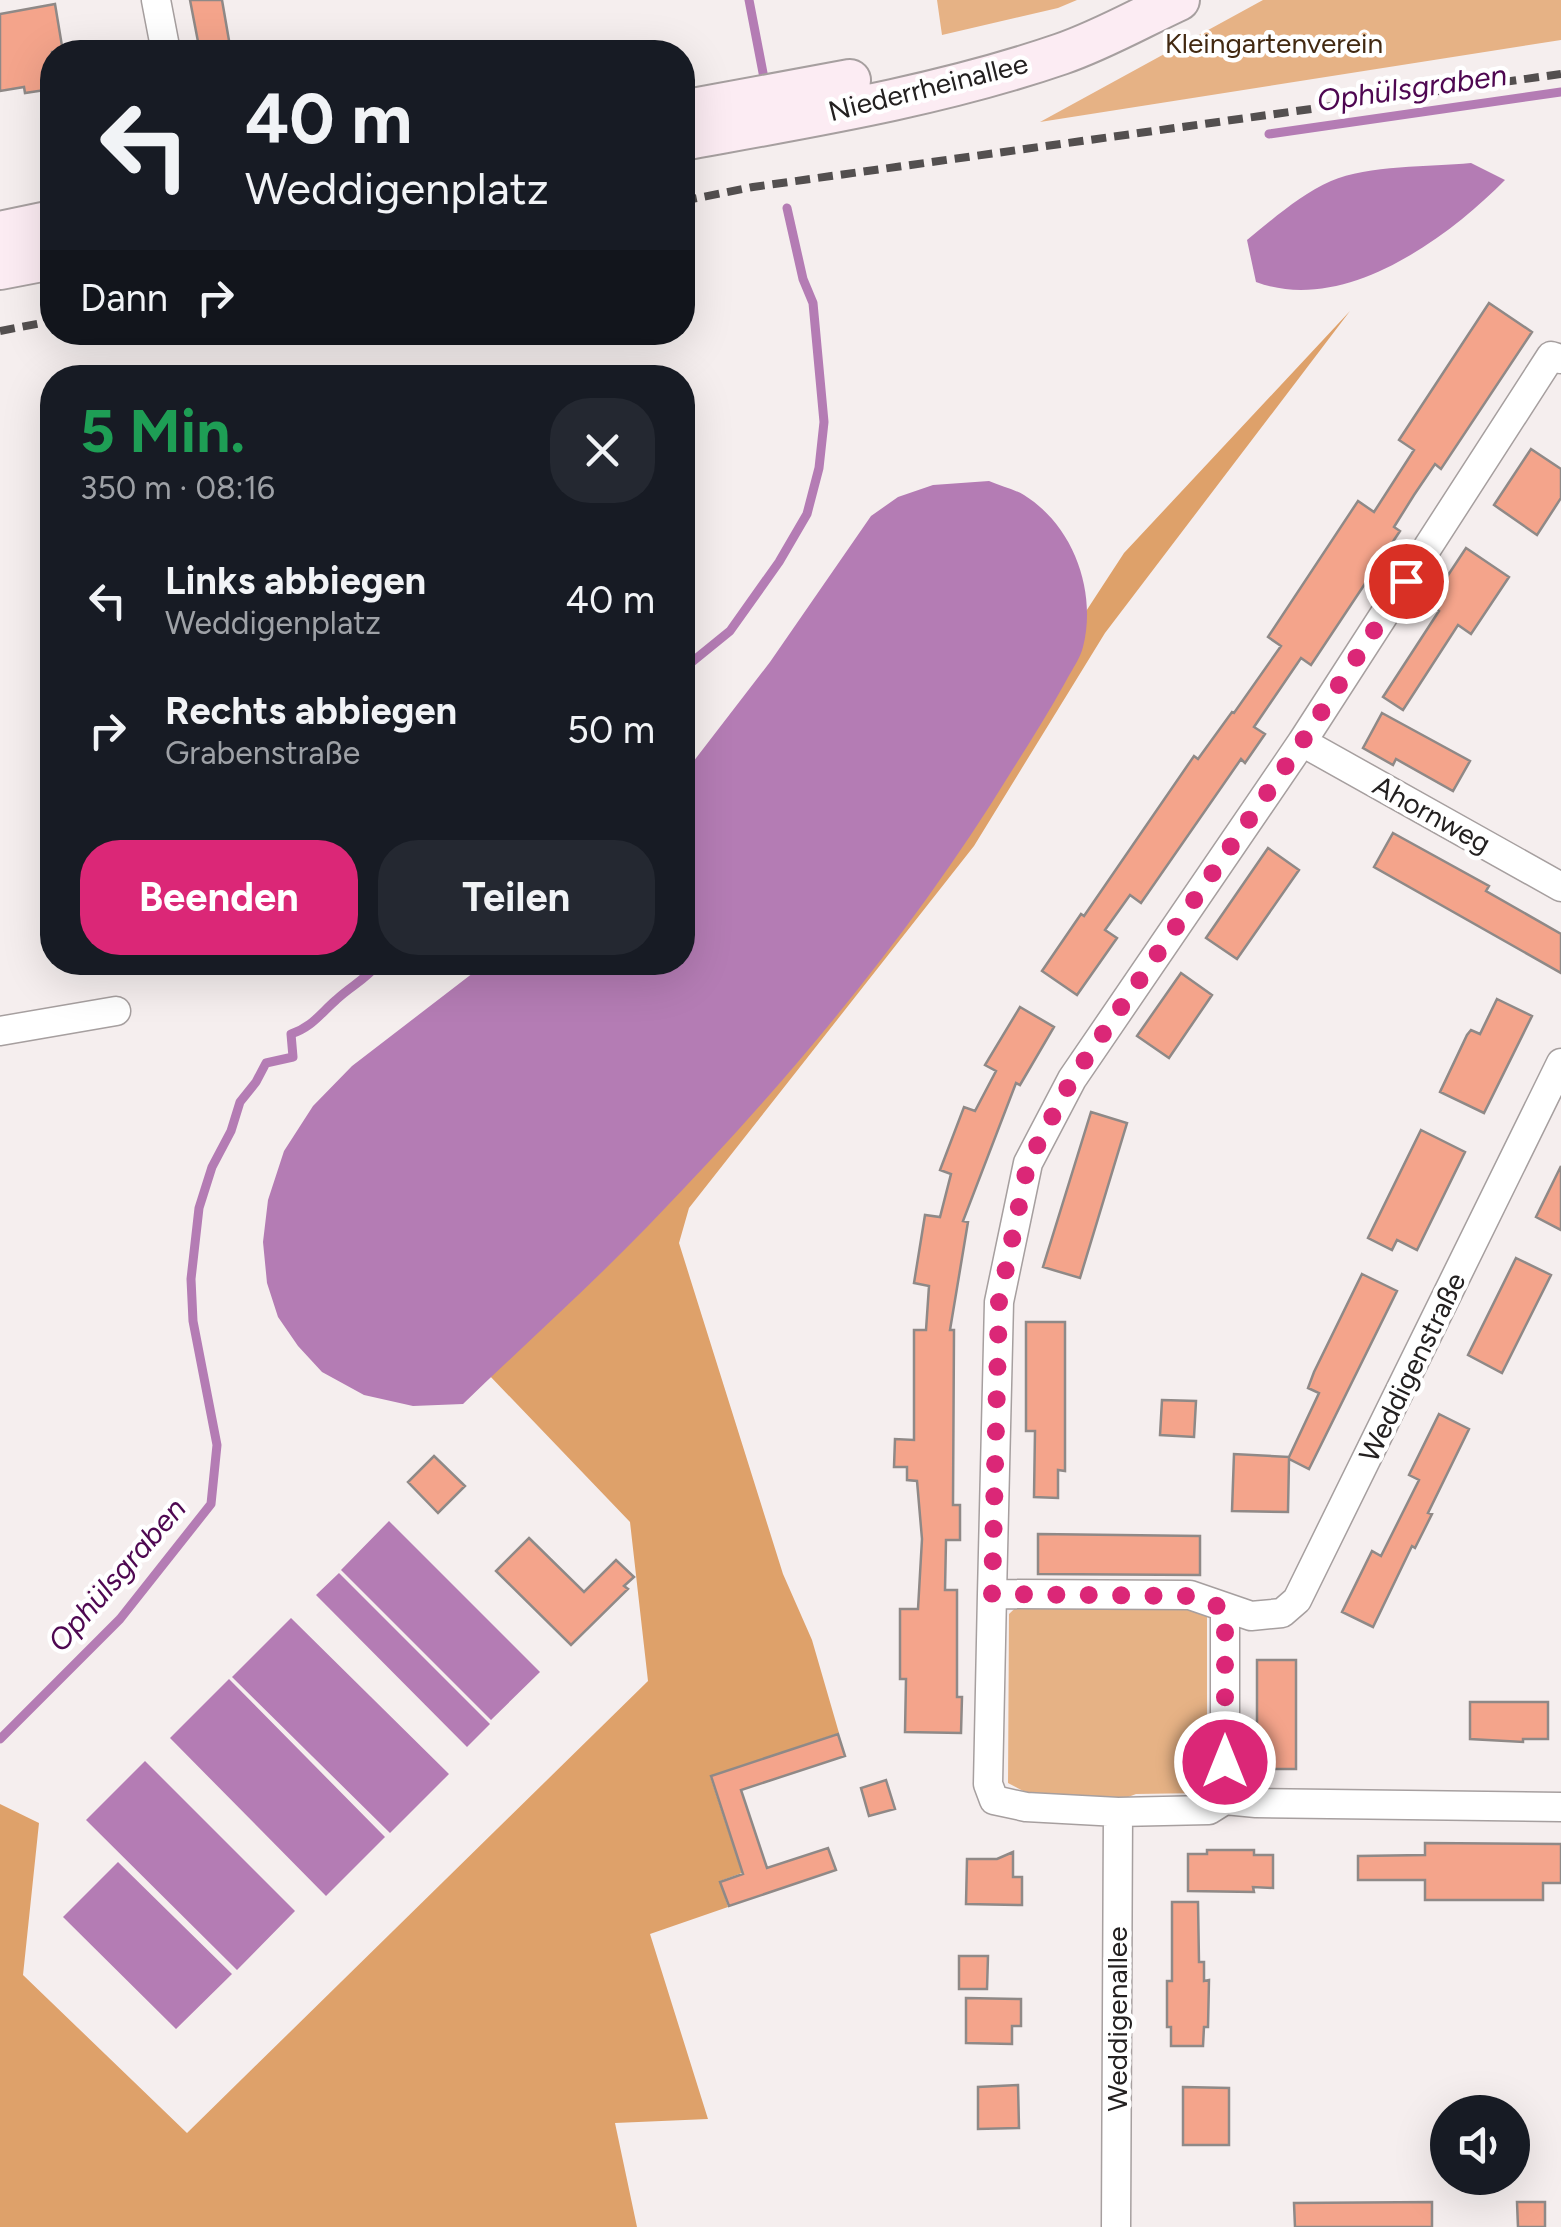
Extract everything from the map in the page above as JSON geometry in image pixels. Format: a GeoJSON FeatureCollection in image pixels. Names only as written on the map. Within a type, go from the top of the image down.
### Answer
{"type":"FeatureCollection","features":[{"type":"Feature","properties":{"kind":"main road","name":"Niederrheinallee"},"geometry":{"type":"LineString","coordinates":[[695,108],[956,60],[1172,3]]}},
{"type":"Feature","properties":{"kind":"main road","name":"Niederrheinallee"},"geometry":{"type":"LineString","coordinates":[[695,137],[930,92],[1001,74],[1066,52],[1172,3]]}},
{"type":"Feature","properties":{"kind":"main road"},"geometry":{"type":"LineString","coordinates":[[0,232],[40,223]]}},
{"type":"Feature","properties":{"kind":"main road"},"geometry":{"type":"LineString","coordinates":[[0,269],[40,261]]}},
{"type":"Feature","properties":{"kind":"street"},"geometry":{"type":"LineString","coordinates":[[156,0],[164,40]]}},
{"type":"Feature","properties":{"kind":"street"},"geometry":{"type":"LineString","coordinates":[[1556,357],[1302,742],[1072,1079],[1028,1163],[999,1302],[988,1784],[994,1800],[1026,1807],[1118,1812],[1209,1810],[1225,1800],[1256,1804],[1561,1808]]}},
{"type":"Feature","properties":{"kind":"street","name":"Ahornweg"},"geometry":{"type":"LineString","coordinates":[[1302,742],[1561,886]]}},
{"type":"Feature","properties":{"kind":"street"},"geometry":{"type":"LineString","coordinates":[[0,1031],[116,1012]]}},
{"type":"Feature","properties":{"kind":"street","name":"Weddigenstraße"},"geometry":{"type":"LineString","coordinates":[[992,1594],[1190,1596],[1251,1616],[1282,1613],[1298,1600],[1561,1063]]}},
{"type":"Feature","properties":{"kind":"street"},"geometry":{"type":"LineString","coordinates":[[1225,1609],[1225,1800]]}},
{"type":"Feature","properties":{"kind":"street","name":"Weddigenallee"},"geometry":{"type":"LineString","coordinates":[[1116,2227],[1118,1812]]}},
{"type":"Feature","properties":{"kind":"green space"},"geometry":{"type":"Polygon","coordinates":[[[937,0],[1077,0],[942,35],[937,0]]]}},
{"type":"Feature","properties":{"kind":"green space","name":"Kleingartenverein"},"geometry":{"type":"Polygon","coordinates":[[[1263,0],[1561,0],[1561,40],[1040,122],[1263,0]]]}},
{"type":"Feature","properties":{"kind":"green space"},"geometry":{"type":"Polygon","coordinates":[[[1024,1600],[1185,1602],[1207,1612],[1207,1730],[1213,1774],[1201,1793],[1136,1794],[1110,1804],[1029,1794],[1008,1783],[1009,1614],[1024,1600]]]}},
{"type":"Feature","properties":{"kind":"shaded area"},"geometry":{"type":"Polygon","coordinates":[[[1471,163],[1505,180],[1454,225],[1391,266],[1358,280],[1323,288],[1289,290],[1256,282],[1247,240],[1320,186],[1363,172],[1471,163]]]}},
{"type":"Feature","properties":{"kind":"shaded area"},"geometry":{"type":"Polygon","coordinates":[[[1350,311],[1105,633],[974,846],[689,1208],[679,1243],[783,1574],[812,1640],[839,1733],[710,1776],[742,1873],[720,1881],[728,1907],[650,1934],[708,2119],[615,2123],[637,2227],[0,2227],[0,1804],[39,1823],[23,1975],[187,2133],[648,1681],[630,1522],[488,1374],[938,838],[1124,553],[1350,311]]]}},
{"type":"Feature","properties":{"kind":"shaded area"},"geometry":{"type":"Polygon","coordinates":[[[989,481],[1020,493],[1041,508],[1056,524],[1078,562],[1087,604],[1087,626],[1078,660],[972,833],[887,952],[748,1119],[603,1271],[463,1404],[413,1406],[364,1395],[322,1372],[278,1317],[267,1283],[263,1242],[268,1200],[284,1151],[313,1106],[352,1066],[470,975],[695,975],[695,759],[770,662],[871,516],[898,497],[933,485],[989,481]]]}},
{"type":"Feature","properties":{"kind":"shaded area"},"geometry":{"type":"Polygon","coordinates":[[[389,1521],[540,1672],[491,1720],[341,1570],[389,1521]]]}},
{"type":"Feature","properties":{"kind":"shaded area"},"geometry":{"type":"Polygon","coordinates":[[[339,1573],[490,1724],[467,1747],[316,1595],[339,1573]]]}},
{"type":"Feature","properties":{"kind":"shaded area"},"geometry":{"type":"Polygon","coordinates":[[[291,1618],[449,1774],[390,1833],[232,1677],[291,1618]]]}},
{"type":"Feature","properties":{"kind":"shaded area"},"geometry":{"type":"Polygon","coordinates":[[[229,1679],[385,1837],[326,1896],[170,1738],[229,1679]]]}},
{"type":"Feature","properties":{"kind":"shaded area"},"geometry":{"type":"Polygon","coordinates":[[[145,1761],[295,1911],[237,1970],[86,1820],[145,1761]]]}},
{"type":"Feature","properties":{"kind":"shaded area"},"geometry":{"type":"Polygon","coordinates":[[[118,1862],[232,1974],[176,2029],[63,1917],[118,1862]]]}},
{"type":"Feature","properties":{"kind":"building"},"geometry":{"type":"Polygon","coordinates":[[[190,0],[222,0],[229,40],[198,40],[190,0]]]}},
{"type":"Feature","properties":{"kind":"building"},"geometry":{"type":"Polygon","coordinates":[[[55,4],[61,40],[40,40],[40,91],[25,93],[24,87],[0,91],[0,14],[55,4]]]}},
{"type":"Feature","properties":{"kind":"building"},"geometry":{"type":"Polygon","coordinates":[[[1489,303],[1532,332],[1441,469],[1435,464],[1414,495],[1394,527],[1400,531],[1311,665],[1301,658],[1254,727],[1265,734],[1245,763],[1241,759],[1141,903],[1130,895],[1105,930],[1117,938],[1077,995],[1042,971],[1194,756],[1198,759],[1281,646],[1268,637],[1358,501],[1374,512],[1414,450],[1399,440],[1489,303]]]}},
{"type":"Feature","properties":{"kind":"building"},"geometry":{"type":"Polygon","coordinates":[[[1531,449],[1561,469],[1561,498],[1537,535],[1494,505],[1531,449]]]}},
{"type":"Feature","properties":{"kind":"building"},"geometry":{"type":"Polygon","coordinates":[[[1466,548],[1509,577],[1471,634],[1458,625],[1403,710],[1383,697],[1439,611],[1429,604],[1466,548]]]}},
{"type":"Feature","properties":{"kind":"building"},"geometry":{"type":"Polygon","coordinates":[[[1382,713],[1470,761],[1453,791],[1396,759],[1393,765],[1363,748],[1382,713]]]}},
{"type":"Feature","properties":{"kind":"building"},"geometry":{"type":"Polygon","coordinates":[[[1393,833],[1489,886],[1486,891],[1561,934],[1561,973],[1374,867],[1393,833]]]}},
{"type":"Feature","properties":{"kind":"building"},"geometry":{"type":"Polygon","coordinates":[[[1268,848],[1299,870],[1237,959],[1206,938],[1268,848]]]}},
{"type":"Feature","properties":{"kind":"building"},"geometry":{"type":"Polygon","coordinates":[[[1181,973],[1212,995],[1169,1058],[1137,1036],[1181,973]]]}},
{"type":"Feature","properties":{"kind":"building"},"geometry":{"type":"Polygon","coordinates":[[[1497,999],[1532,1016],[1484,1113],[1440,1092],[1467,1035],[1471,1030],[1480,1034],[1497,999]]]}},
{"type":"Feature","properties":{"kind":"building"},"geometry":{"type":"Polygon","coordinates":[[[1020,1007],[1054,1027],[1020,1085],[1016,1083],[963,1221],[968,1222],[950,1330],[954,1330],[953,1505],[960,1505],[960,1540],[946,1540],[945,1590],[957,1590],[961,1733],[905,1732],[906,1679],[900,1679],[900,1609],[918,1609],[922,1539],[917,1481],[907,1480],[907,1467],[894,1467],[895,1439],[914,1440],[914,1330],[926,1330],[929,1286],[914,1283],[925,1215],[940,1217],[951,1174],[940,1170],[964,1107],[975,1111],[996,1071],[985,1065],[1020,1007]]]}},
{"type":"Feature","properties":{"kind":"building"},"geometry":{"type":"Polygon","coordinates":[[[1091,1112],[1127,1123],[1080,1278],[1043,1267],[1091,1112]]]}},
{"type":"Feature","properties":{"kind":"building"},"geometry":{"type":"Polygon","coordinates":[[[1421,1130],[1465,1152],[1417,1250],[1397,1240],[1392,1250],[1368,1238],[1421,1130]]]}},
{"type":"Feature","properties":{"kind":"building"},"geometry":{"type":"Polygon","coordinates":[[[1561,1166],[1561,1230],[1536,1217],[1561,1166]]]}},
{"type":"Feature","properties":{"kind":"building"},"geometry":{"type":"Polygon","coordinates":[[[1516,1258],[1551,1275],[1502,1373],[1468,1355],[1516,1258]]]}},
{"type":"Feature","properties":{"kind":"building"},"geometry":{"type":"Polygon","coordinates":[[[1362,1274],[1397,1291],[1309,1469],[1289,1459],[1288,1512],[1232,1511],[1234,1454],[1289,1457],[1319,1393],[1308,1388],[1314,1372],[1362,1274]]]}},
{"type":"Feature","properties":{"kind":"building"},"geometry":{"type":"Polygon","coordinates":[[[1026,1322],[1065,1322],[1065,1471],[1058,1470],[1058,1498],[1034,1497],[1035,1431],[1026,1431],[1026,1322]]]}},
{"type":"Feature","properties":{"kind":"building"},"geometry":{"type":"Polygon","coordinates":[[[1162,1400],[1196,1401],[1194,1437],[1160,1435],[1162,1400]]]}},
{"type":"Feature","properties":{"kind":"building"},"geometry":{"type":"Polygon","coordinates":[[[1439,1414],[1469,1429],[1428,1513],[1432,1514],[1373,1627],[1342,1612],[1372,1551],[1381,1556],[1419,1480],[1409,1475],[1439,1414]]]}},
{"type":"Feature","properties":{"kind":"building"},"geometry":{"type":"Polygon","coordinates":[[[434,1456],[465,1486],[438,1513],[408,1482],[434,1456]]]}},
{"type":"Feature","properties":{"kind":"building"},"geometry":{"type":"Polygon","coordinates":[[[1038,1534],[1200,1536],[1200,1575],[1038,1574],[1038,1534]]]}},
{"type":"Feature","properties":{"kind":"building"},"geometry":{"type":"Polygon","coordinates":[[[529,1538],[584,1592],[616,1560],[634,1577],[624,1586],[628,1589],[571,1645],[496,1571],[529,1538]]]}},
{"type":"Feature","properties":{"kind":"building"},"geometry":{"type":"Polygon","coordinates":[[[1257,1660],[1296,1660],[1296,1769],[1257,1769],[1257,1660]]]}},
{"type":"Feature","properties":{"kind":"building"},"geometry":{"type":"Polygon","coordinates":[[[1470,1702],[1548,1702],[1548,1739],[1470,1739],[1470,1702]]]}},
{"type":"Feature","properties":{"kind":"building"},"geometry":{"type":"Polygon","coordinates":[[[838,1734],[845,1756],[741,1790],[767,1868],[828,1848],[836,1870],[729,1906],[720,1882],[743,1874],[711,1776],[838,1734]]]}},
{"type":"Feature","properties":{"kind":"building"},"geometry":{"type":"Polygon","coordinates":[[[886,1780],[895,1809],[869,1816],[861,1788],[886,1780]]]}},
{"type":"Feature","properties":{"kind":"building"},"geometry":{"type":"Polygon","coordinates":[[[1425,1843],[1561,1844],[1561,1883],[1543,1883],[1543,1900],[1425,1900],[1425,1880],[1358,1880],[1358,1856],[1425,1855],[1425,1843]]]}},
{"type":"Feature","properties":{"kind":"building"},"geometry":{"type":"Polygon","coordinates":[[[1207,1850],[1254,1850],[1254,1855],[1273,1855],[1273,1888],[1253,1887],[1254,1892],[1188,1891],[1188,1854],[1207,1854],[1207,1850]]]}},
{"type":"Feature","properties":{"kind":"building"},"geometry":{"type":"Polygon","coordinates":[[[1013,1852],[1013,1877],[1022,1877],[1022,1905],[966,1904],[967,1859],[997,1859],[1013,1852]]]}},
{"type":"Feature","properties":{"kind":"building"},"geometry":{"type":"Polygon","coordinates":[[[1172,1902],[1198,1902],[1199,1962],[1204,1962],[1204,1981],[1209,1980],[1208,2027],[1204,2027],[1203,2046],[1171,2046],[1167,1981],[1172,1981],[1172,1902]]]}},
{"type":"Feature","properties":{"kind":"building"},"geometry":{"type":"Polygon","coordinates":[[[959,1956],[988,1956],[987,1989],[959,1989],[959,1956]]]}},
{"type":"Feature","properties":{"kind":"building"},"geometry":{"type":"Polygon","coordinates":[[[966,1998],[1021,1999],[1021,2026],[1012,2026],[1012,2044],[966,2043],[966,1998]]]}},
{"type":"Feature","properties":{"kind":"building"},"geometry":{"type":"Polygon","coordinates":[[[1018,2085],[1019,2128],[978,2129],[978,2087],[1018,2085]]]}},
{"type":"Feature","properties":{"kind":"building"},"geometry":{"type":"Polygon","coordinates":[[[1183,2087],[1229,2088],[1229,2145],[1183,2145],[1183,2087]]]}},
{"type":"Feature","properties":{"kind":"building"},"geometry":{"type":"Polygon","coordinates":[[[1432,2202],[1432,2227],[1295,2227],[1294,2203],[1432,2202]]]}},
{"type":"Feature","properties":{"kind":"building"},"geometry":{"type":"Polygon","coordinates":[[[1517,2202],[1545,2202],[1545,2227],[1518,2227],[1517,2202]]]}},
{"type":"Feature","properties":{"kind":"waterway"},"geometry":{"type":"LineString","coordinates":[[749,0],[764,78]]}},
{"type":"Feature","properties":{"kind":"waterway","name":"Ophülsgraben"},"geometry":{"type":"LineString","coordinates":[[1269,134],[1561,92]]}},
{"type":"Feature","properties":{"kind":"waterway","name":"Ophülsgraben"},"geometry":{"type":"LineString","coordinates":[[695,659],[730,631],[779,562],[807,514],[819,468],[824,422],[813,303],[803,279],[787,208]]}},
{"type":"Feature","properties":{"kind":"waterway","name":"Ophülsgraben"},"geometry":{"type":"LineString","coordinates":[[0,1739],[120,1619],[211,1504],[217,1445],[193,1321],[191,1279],[199,1208],[240,1102],[266,1063],[293,1057],[291,1034],[310,1024],[368,975]]}},
{"type":"Feature","properties":{"kind":"railway"},"geometry":{"type":"LineString","coordinates":[[695,198],[753,187],[1561,74]]}},
{"type":"Feature","properties":{"kind":"railway"},"geometry":{"type":"LineString","coordinates":[[0,331],[40,323]]}},
{"type":"Feature","properties":{"kind":"route"},"geometry":{"type":"LineString","coordinates":[[1225,1762],[1225,1609],[1190,1596],[992,1594],[999,1302],[1028,1163],[1072,1079],[1302,742],[1406,581]]}}]}
